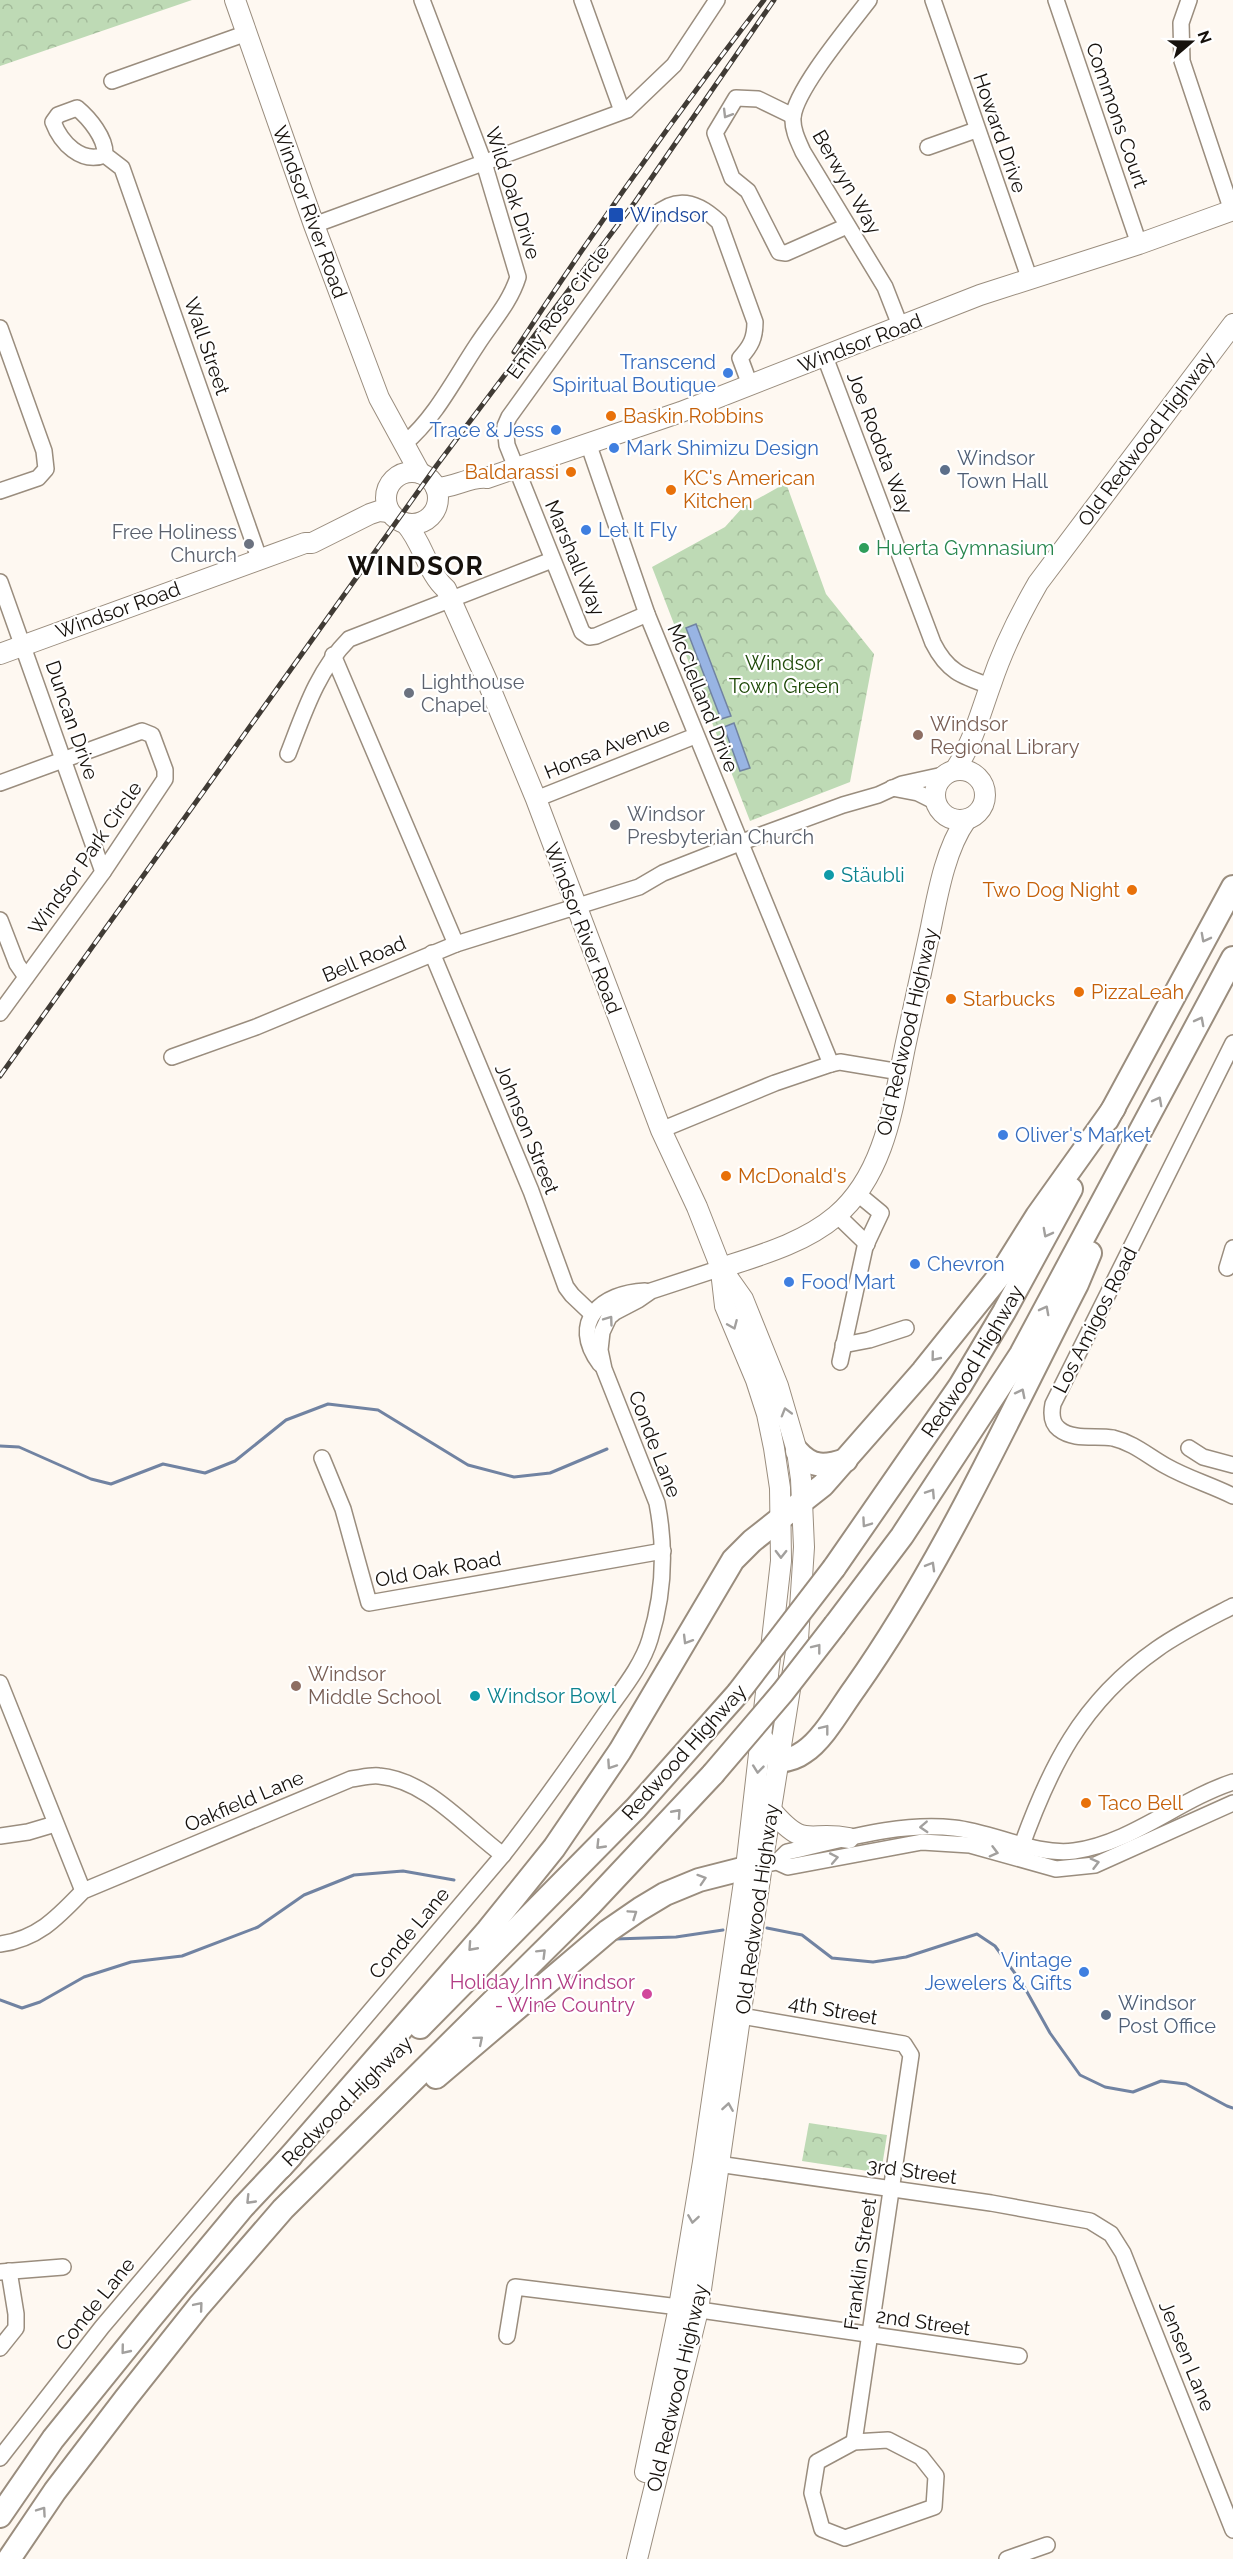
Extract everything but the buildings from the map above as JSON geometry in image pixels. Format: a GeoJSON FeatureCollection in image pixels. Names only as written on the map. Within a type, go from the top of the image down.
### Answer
{"type":"FeatureCollection","features":[{"type":"Feature","properties":{"kind":"highway","name":"Redwood Highway"},"geometry":{"type":"LineString","coordinates":[[0,2516],[53,2439],[243,2207],[636,1808],[738,1693],[834,1568],[960,1386],[1004,1312],[1233,886]]}},
{"type":"Feature","properties":{"kind":"highway","name":"Redwood Highway"},"geometry":{"type":"LineString","coordinates":[[9,2559],[56,2491],[141,2379],[214,2288],[283,2209],[590,1905],[713,1774],[783,1692],[835,1625],[902,1536],[1022,1354],[1233,958]]}},
{"type":"Feature","properties":{"kind":"highway"},"geometry":{"type":"LineString","coordinates":[[281,2167],[488,1930],[554,1848],[620,1751],[733,1560],[752,1541],[823,1485],[923,1371],[1000,1275],[1037,1216],[1114,1107]]}},
{"type":"Feature","properties":{"kind":"highway"},"geometry":{"type":"LineString","coordinates":[[761,1738],[778,1761],[792,1759],[806,1751],[824,1731],[889,1639],[931,1567],[1077,1284],[1142,1130]]}},
{"type":"Feature","properties":{"kind":"highway"},"geometry":{"type":"LineString","coordinates":[[797,1451],[806,1461],[816,1466],[828,1466],[846,1460]]}},
{"type":"Feature","properties":{"kind":"highway"},"geometry":{"type":"LineString","coordinates":[[306,2186],[608,1931],[665,1894],[699,1880],[762,1865]]}},
{"type":"Feature","properties":{"kind":"main road","name":"Windsor River Road"},"geometry":{"type":"LineString","coordinates":[[236,0],[314,225],[378,398],[390,421],[399,455],[393,482]]}},
{"type":"Feature","properties":{"kind":"main road","name":"Windsor Road"},"geometry":{"type":"LineString","coordinates":[[436,488],[456,486],[480,477],[487,478],[681,412],[901,328],[980,295],[1233,211]]}},
{"type":"Feature","properties":{"kind":"main road","name":"Old Redwood Highway"},"geometry":{"type":"LineString","coordinates":[[949,772],[966,753],[982,716],[990,686],[1013,627],[1038,583],[1233,324]]}},
{"type":"Feature","properties":{"kind":"main road","name":"Windsor River Road"},"geometry":{"type":"LineString","coordinates":[[390,421],[396,426],[420,473]]}},
{"type":"Feature","properties":{"kind":"main road"},"geometry":{"type":"LineString","coordinates":[[407,472],[420,473],[428,478],[436,488],[438,499],[432,515],[418,524],[406,524],[389,512],[385,500],[393,482],[407,472]]}},
{"type":"Feature","properties":{"kind":"main road","name":"Windsor Road"},"geometry":{"type":"LineString","coordinates":[[432,515],[483,485],[487,478]]}},
{"type":"Feature","properties":{"kind":"main road","name":"Windsor Road"},"geometry":{"type":"LineString","coordinates":[[305,543],[309,537],[393,482]]}},
{"type":"Feature","properties":{"kind":"main road","name":"Windsor Road"},"geometry":{"type":"LineString","coordinates":[[0,654],[259,558],[305,543],[312,543],[370,514],[379,511],[389,512]]}},
{"type":"Feature","properties":{"kind":"main road","name":"Windsor River Road"},"geometry":{"type":"LineString","coordinates":[[432,515],[433,549],[447,580],[448,594]]}},
{"type":"Feature","properties":{"kind":"main road","name":"Windsor River Road"},"geometry":{"type":"LineString","coordinates":[[406,524],[422,547],[439,584],[448,594],[536,799],[661,1130],[697,1207],[721,1268]]}},
{"type":"Feature","properties":{"kind":"main road","name":"Old Redwood Highway"},"geometry":{"type":"LineString","coordinates":[[981,780],[979,758],[982,716]]}},
{"type":"Feature","properties":{"kind":"main road"},"geometry":{"type":"LineString","coordinates":[[970,771],[981,780],[985,788],[984,803],[975,815],[966,820],[951,819],[938,806],[935,788],[949,772],[970,771]]}},
{"type":"Feature","properties":{"kind":"main road","name":"Old Redwood Highway"},"geometry":{"type":"LineString","coordinates":[[938,806],[939,887]]}},
{"type":"Feature","properties":{"kind":"main road","name":"Old Redwood Highway"},"geometry":{"type":"LineString","coordinates":[[721,1268],[805,1237],[837,1215],[858,1194],[869,1175],[885,1136],[939,887],[955,837],[966,820]]}},
{"type":"Feature","properties":{"kind":"main road","name":"Old Redwood Highway"},"geometry":{"type":"LineString","coordinates":[[637,2559],[689,2309],[711,2163],[771,1810],[798,1638],[802,1596],[803,1502],[797,1451],[778,1386],[743,1299],[721,1268]]}},
{"type":"Feature","properties":{"kind":"main road","name":"Old Redwood Highway"},"geometry":{"type":"LineString","coordinates":[[711,2163],[741,2016],[762,1865],[761,1738],[781,1562],[780,1488],[767,1414],[756,1380],[725,1306],[721,1268]]}},
{"type":"Feature","properties":{"kind":"main road"},"geometry":{"type":"LineString","coordinates":[[771,1810],[788,1829],[798,1835],[812,1838],[834,1835],[849,1838]]}},
{"type":"Feature","properties":{"kind":"main road","name":"Old Redwood Highway"},"geometry":{"type":"LineString","coordinates":[[626,2559],[689,2309]]}},
{"type":"Feature","properties":{"kind":"street","name":"Wild Oak Drive"},"geometry":{"type":"LineString","coordinates":[[405,443],[416,433],[464,366],[513,294],[518,278],[484,163],[422,0]]}},
{"type":"Feature","properties":{"kind":"street"},"geometry":{"type":"LineString","coordinates":[[582,0],[622,111]]}},
{"type":"Feature","properties":{"kind":"street"},"geometry":{"type":"LineString","coordinates":[[699,0],[705,18]]}},
{"type":"Feature","properties":{"kind":"street"},"geometry":{"type":"LineString","coordinates":[[314,225],[627,110],[674,66],[717,0]]}},
{"type":"Feature","properties":{"kind":"street","name":"Berwyn Way"},"geometry":{"type":"LineString","coordinates":[[868,0],[807,84],[793,116],[795,136],[885,287],[901,328]]}},
{"type":"Feature","properties":{"kind":"street","name":"Howard Drive"},"geometry":{"type":"LineString","coordinates":[[933,0],[976,130],[1030,280]]}},
{"type":"Feature","properties":{"kind":"street","name":"Commons Court"},"geometry":{"type":"LineString","coordinates":[[1056,0],[1139,244]]}},
{"type":"Feature","properties":{"kind":"street"},"geometry":{"type":"LineString","coordinates":[[1189,0],[1181,23],[1182,62],[1233,211]]}},
{"type":"Feature","properties":{"kind":"street"},"geometry":{"type":"LineString","coordinates":[[112,81],[247,33]]}},
{"type":"Feature","properties":{"kind":"street"},"geometry":{"type":"LineString","coordinates":[[793,116],[758,99],[736,98],[715,133],[732,178],[748,191],[779,252],[786,253],[847,226]]}},
{"type":"Feature","properties":{"kind":"street"},"geometry":{"type":"LineString","coordinates":[[928,147],[976,130]]}},
{"type":"Feature","properties":{"kind":"street","name":"Wall Street"},"geometry":{"type":"LineString","coordinates":[[105,155],[122,168],[259,558]]}},
{"type":"Feature","properties":{"kind":"street","name":"Emily Rose Circle"},"geometry":{"type":"LineString","coordinates":[[516,469],[506,435],[505,426],[509,417],[654,216],[663,208],[682,203],[695,204],[707,210],[719,222],[755,322],[755,335],[751,346],[740,358],[750,385]]}},
{"type":"Feature","properties":{"kind":"street"},"geometry":{"type":"LineString","coordinates":[[0,328],[6,368],[44,451],[46,469],[38,478],[0,491]]}},
{"type":"Feature","properties":{"kind":"street","name":"Joe Rodota Way"},"geometry":{"type":"LineString","coordinates":[[825,357],[940,657],[955,672],[990,686]]}},
{"type":"Feature","properties":{"kind":"street","name":"McClelland Drive"},"geometry":{"type":"LineString","coordinates":[[588,443],[647,614],[831,1064]]}},
{"type":"Feature","properties":{"kind":"street","name":"Marshall Way"},"geometry":{"type":"LineString","coordinates":[[516,469],[582,632],[589,637],[647,614]]}},
{"type":"Feature","properties":{"kind":"street"},"geometry":{"type":"LineString","coordinates":[[288,754],[316,684],[333,655],[349,639],[448,594],[552,560]]}},
{"type":"Feature","properties":{"kind":"street","name":"Duncan Drive"},"geometry":{"type":"LineString","coordinates":[[0,582],[103,872]]}},
{"type":"Feature","properties":{"kind":"street"},"geometry":{"type":"LineString","coordinates":[[333,655],[456,944]]}},
{"type":"Feature","properties":{"kind":"street","name":"Windsor Park Circle"},"geometry":{"type":"LineString","coordinates":[[0,783],[142,731],[152,735],[162,761],[165,779],[103,872],[0,1013]]}},
{"type":"Feature","properties":{"kind":"street","name":"Honsa Avenue"},"geometry":{"type":"LineString","coordinates":[[536,799],[695,736]]}},
{"type":"Feature","properties":{"kind":"street","name":"Bell Road"},"geometry":{"type":"LineString","coordinates":[[172,1057],[256,1027],[456,944],[639,887],[663,873],[742,842],[912,781],[949,772]]}},
{"type":"Feature","properties":{"kind":"street"},"geometry":{"type":"LineString","coordinates":[[892,788],[918,793],[938,806]]}},
{"type":"Feature","properties":{"kind":"street"},"geometry":{"type":"LineString","coordinates":[[0,920],[17,964],[26,977]]}},
{"type":"Feature","properties":{"kind":"street","name":"Johnson Street"},"geometry":{"type":"LineString","coordinates":[[432,953],[531,1191],[566,1287],[592,1314]]}},
{"type":"Feature","properties":{"kind":"street","name":"Los Amigos Road"},"geometry":{"type":"LineString","coordinates":[[1231,1051],[1053,1404],[1051,1414],[1057,1428],[1064,1432],[1073,1436],[1113,1438],[1130,1444],[1164,1465],[1233,1496]]}},
{"type":"Feature","properties":{"kind":"street"},"geometry":{"type":"LineString","coordinates":[[661,1130],[775,1083],[831,1064],[840,1062],[900,1072]]}},
{"type":"Feature","properties":{"kind":"street"},"geometry":{"type":"LineString","coordinates":[[840,1362],[867,1244],[881,1213],[858,1194]]}},
{"type":"Feature","properties":{"kind":"street"},"geometry":{"type":"LineString","coordinates":[[837,1215],[867,1244]]}},
{"type":"Feature","properties":{"kind":"street"},"geometry":{"type":"LineString","coordinates":[[1227,1268],[1233,1248]]}},
{"type":"Feature","properties":{"kind":"street","name":"Conde Lane"},"geometry":{"type":"LineString","coordinates":[[604,1369],[601,1341],[602,1332],[609,1317],[651,1291],[721,1268]]}},
{"type":"Feature","properties":{"kind":"street","name":"Conde Lane"},"geometry":{"type":"LineString","coordinates":[[0,2458],[102,2327],[503,1855],[553,1791],[633,1673],[650,1641],[662,1593],[663,1551],[657,1503],[604,1369],[590,1344],[588,1329],[592,1314],[601,1304],[634,1292],[651,1291]]}},
{"type":"Feature","properties":{"kind":"street"},"geometry":{"type":"LineString","coordinates":[[843,1345],[869,1341],[906,1328]]}},
{"type":"Feature","properties":{"kind":"street"},"geometry":{"type":"LineString","coordinates":[[1189,1448],[1203,1456],[1233,1465]]}},
{"type":"Feature","properties":{"kind":"street","name":"Old Oak Road"},"geometry":{"type":"LineString","coordinates":[[322,1458],[343,1509],[369,1603],[663,1551]]}},
{"type":"Feature","properties":{"kind":"street"},"geometry":{"type":"LineString","coordinates":[[1020,1851],[1055,1763],[1087,1714],[1110,1689],[1152,1653],[1233,1605]]}},
{"type":"Feature","properties":{"kind":"street"},"geometry":{"type":"LineString","coordinates":[[1,1691],[83,1891]]}},
{"type":"Feature","properties":{"kind":"street","name":"Oakfield Lane"},"geometry":{"type":"LineString","coordinates":[[0,1944],[17,1941],[52,1923],[83,1891],[351,1779],[377,1775],[400,1780],[425,1791],[503,1855]]}},
{"type":"Feature","properties":{"kind":"street"},"geometry":{"type":"LineString","coordinates":[[762,1865],[788,1867],[922,1842],[1049,1853],[1075,1851],[1112,1840],[1220,1786],[1233,1782]]}},
{"type":"Feature","properties":{"kind":"street"},"geometry":{"type":"LineString","coordinates":[[762,1865],[787,1852],[849,1838],[927,1826],[982,1832],[1020,1851],[1038,1866],[1056,1869],[1095,1865],[1233,1803]]}},
{"type":"Feature","properties":{"kind":"street"},"geometry":{"type":"LineString","coordinates":[[0,1836],[28,1832],[55,1824]]}},
{"type":"Feature","properties":{"kind":"street","name":"4th Street"},"geometry":{"type":"LineString","coordinates":[[741,2016],[904,2044],[911,2055]]}},
{"type":"Feature","properties":{"kind":"street","name":"Franklin Street"},"geometry":{"type":"LineString","coordinates":[[854,2442],[911,2055]]}},
{"type":"Feature","properties":{"kind":"street","name":"3rd Street"},"geometry":{"type":"LineString","coordinates":[[711,2163],[991,2203],[1090,2221],[1111,2234]]}},
{"type":"Feature","properties":{"kind":"street","name":"Jensen Lane"},"geometry":{"type":"LineString","coordinates":[[1111,2234],[1123,2253],[1233,2530]]}},
{"type":"Feature","properties":{"kind":"street"},"geometry":{"type":"LineString","coordinates":[[0,2349],[16,2328],[16,2314],[4,2271],[63,2267]]}},
{"type":"Feature","properties":{"kind":"street","name":"2nd Street"},"geometry":{"type":"LineString","coordinates":[[507,2336],[515,2287],[689,2309],[1019,2356]]}},
{"type":"Feature","properties":{"kind":"street"},"geometry":{"type":"LineString","coordinates":[[888,2440],[921,2457],[936,2476],[934,2507],[845,2538],[822,2529],[812,2493],[817,2462],[854,2442],[888,2440]]}},
{"type":"Feature","properties":{"kind":"street"},"geometry":{"type":"LineString","coordinates":[[1007,2559],[1047,2545]]}},
{"type":"Feature","properties":{"kind":"green space"},"geometry":{"type":"Polygon","coordinates":[[[0,0],[192,0],[0,66],[0,0]]]}},
{"type":"Feature","properties":{"kind":"green space","name":"Windsor Town Green"},"geometry":{"type":"Polygon","coordinates":[[[786,483],[826,594],[874,654],[850,782],[750,821],[652,567],[725,527],[743,507],[786,483]]]}},
{"type":"Feature","properties":{"kind":"green space"},"geometry":{"type":"Polygon","coordinates":[[[809,2123],[887,2135],[881,2173],[802,2161],[809,2123]]]}},
{"type":"Feature","properties":{"kind":"water"},"geometry":{"type":"Polygon","coordinates":[[[696,624],[731,716],[721,719],[686,628],[696,624]]]}},
{"type":"Feature","properties":{"kind":"water"},"geometry":{"type":"Polygon","coordinates":[[[734,723],[750,768],[740,771],[724,727],[734,723]]]}},
{"type":"Feature","properties":{"kind":"waterway"},"geometry":{"type":"LineString","coordinates":[[0,1446],[19,1447],[91,1479],[111,1484],[163,1464],[205,1473],[235,1461],[286,1420],[328,1404],[378,1410],[468,1465],[514,1477],[550,1473],[607,1449]]}},
{"type":"Feature","properties":{"kind":"waterway"},"geometry":{"type":"LineString","coordinates":[[0,2000],[22,2008],[40,2002],[84,1977],[131,1962],[182,1956],[258,1927],[304,1895],[354,1875],[403,1871],[454,1880]]}},
{"type":"Feature","properties":{"kind":"waterway"},"geometry":{"type":"LineString","coordinates":[[767,1928],[802,1935],[832,1958],[873,1962],[906,1957],[977,1934],[995,1946],[1022,1983],[1050,2033],[1080,2075],[1105,2087],[1133,2092],[1161,2081],[1186,2084],[1233,2108]]}},
{"type":"Feature","properties":{"kind":"waterway"},"geometry":{"type":"LineString","coordinates":[[615,1939],[676,1937],[723,1930]]}},
{"type":"Feature","properties":{"kind":"railway"},"geometry":{"type":"LineString","coordinates":[[514,352],[636,173],[764,0]]}},
{"type":"Feature","properties":{"kind":"railway"},"geometry":{"type":"LineString","coordinates":[[0,1076],[437,465],[635,202],[774,0]]}},
{"type":"Feature","properties":{"kind":"place","name":"Windsor"},"geometry":{"type":"Point","coordinates":[616,215]}},
{"type":"Feature","properties":{"kind":"place","name":"Transcend Spiritual Boutique"},"geometry":{"type":"Point","coordinates":[728,373]}},
{"type":"Feature","properties":{"kind":"place","name":"Baskin Robbins"},"geometry":{"type":"Point","coordinates":[611,416]}},
{"type":"Feature","properties":{"kind":"place","name":"Trace & Jess"},"geometry":{"type":"Point","coordinates":[556,430]}},
{"type":"Feature","properties":{"kind":"place","name":"Mark Shimizu Design"},"geometry":{"type":"Point","coordinates":[614,448]}},
{"type":"Feature","properties":{"kind":"place","name":"Windsor Town Hall"},"geometry":{"type":"Point","coordinates":[945,470]}},
{"type":"Feature","properties":{"kind":"place","name":"Baldarassi"},"geometry":{"type":"Point","coordinates":[571,472]}},
{"type":"Feature","properties":{"kind":"place","name":"KC's American Kitchen"},"geometry":{"type":"Point","coordinates":[671,490]}},
{"type":"Feature","properties":{"kind":"place","name":"Let It Fly"},"geometry":{"type":"Point","coordinates":[586,530]}},
{"type":"Feature","properties":{"kind":"place","name":"Free Holiness Church"},"geometry":{"type":"Point","coordinates":[249,544]}},
{"type":"Feature","properties":{"kind":"place","name":"Huerta Gymnasium"},"geometry":{"type":"Point","coordinates":[864,548]}},
{"type":"Feature","properties":{"kind":"place","name":"Lighthouse Chapel"},"geometry":{"type":"Point","coordinates":[409,693]}},
{"type":"Feature","properties":{"kind":"place","name":"Windsor Regional Library"},"geometry":{"type":"Point","coordinates":[918,735]}},
{"type":"Feature","properties":{"kind":"place","name":"Windsor Presbyterian Church"},"geometry":{"type":"Point","coordinates":[615,825]}},
{"type":"Feature","properties":{"kind":"place","name":"Stäubli"},"geometry":{"type":"Point","coordinates":[829,875]}},
{"type":"Feature","properties":{"kind":"place","name":"Two Dog Night"},"geometry":{"type":"Point","coordinates":[1132,890]}},
{"type":"Feature","properties":{"kind":"place","name":"PizzaLeah"},"geometry":{"type":"Point","coordinates":[1079,992]}},
{"type":"Feature","properties":{"kind":"place","name":"Starbucks"},"geometry":{"type":"Point","coordinates":[951,999]}},
{"type":"Feature","properties":{"kind":"place","name":"Oliver's Market"},"geometry":{"type":"Point","coordinates":[1003,1135]}},
{"type":"Feature","properties":{"kind":"place","name":"McDonald's"},"geometry":{"type":"Point","coordinates":[726,1176]}},
{"type":"Feature","properties":{"kind":"place","name":"Chevron"},"geometry":{"type":"Point","coordinates":[915,1264]}},
{"type":"Feature","properties":{"kind":"place","name":"Food Mart"},"geometry":{"type":"Point","coordinates":[789,1282]}},
{"type":"Feature","properties":{"kind":"place","name":"Windsor Middle School"},"geometry":{"type":"Point","coordinates":[296,1686]}},
{"type":"Feature","properties":{"kind":"place","name":"Windsor Bowl"},"geometry":{"type":"Point","coordinates":[475,1696]}},
{"type":"Feature","properties":{"kind":"place","name":"Taco Bell"},"geometry":{"type":"Point","coordinates":[1086,1803]}},
{"type":"Feature","properties":{"kind":"place","name":"Vintage Jewelers & Gifts"},"geometry":{"type":"Point","coordinates":[1084,1972]}},
{"type":"Feature","properties":{"kind":"place","name":"Holiday Inn Windsor - Wine Country"},"geometry":{"type":"Point","coordinates":[647,1994]}},
{"type":"Feature","properties":{"kind":"place","name":"Windsor Post Office"},"geometry":{"type":"Point","coordinates":[1106,2015]}},
{"type":"Feature","properties":{"kind":"district","name":"WINDSOR"},"geometry":{"type":"Point","coordinates":[416,566]}}]}
